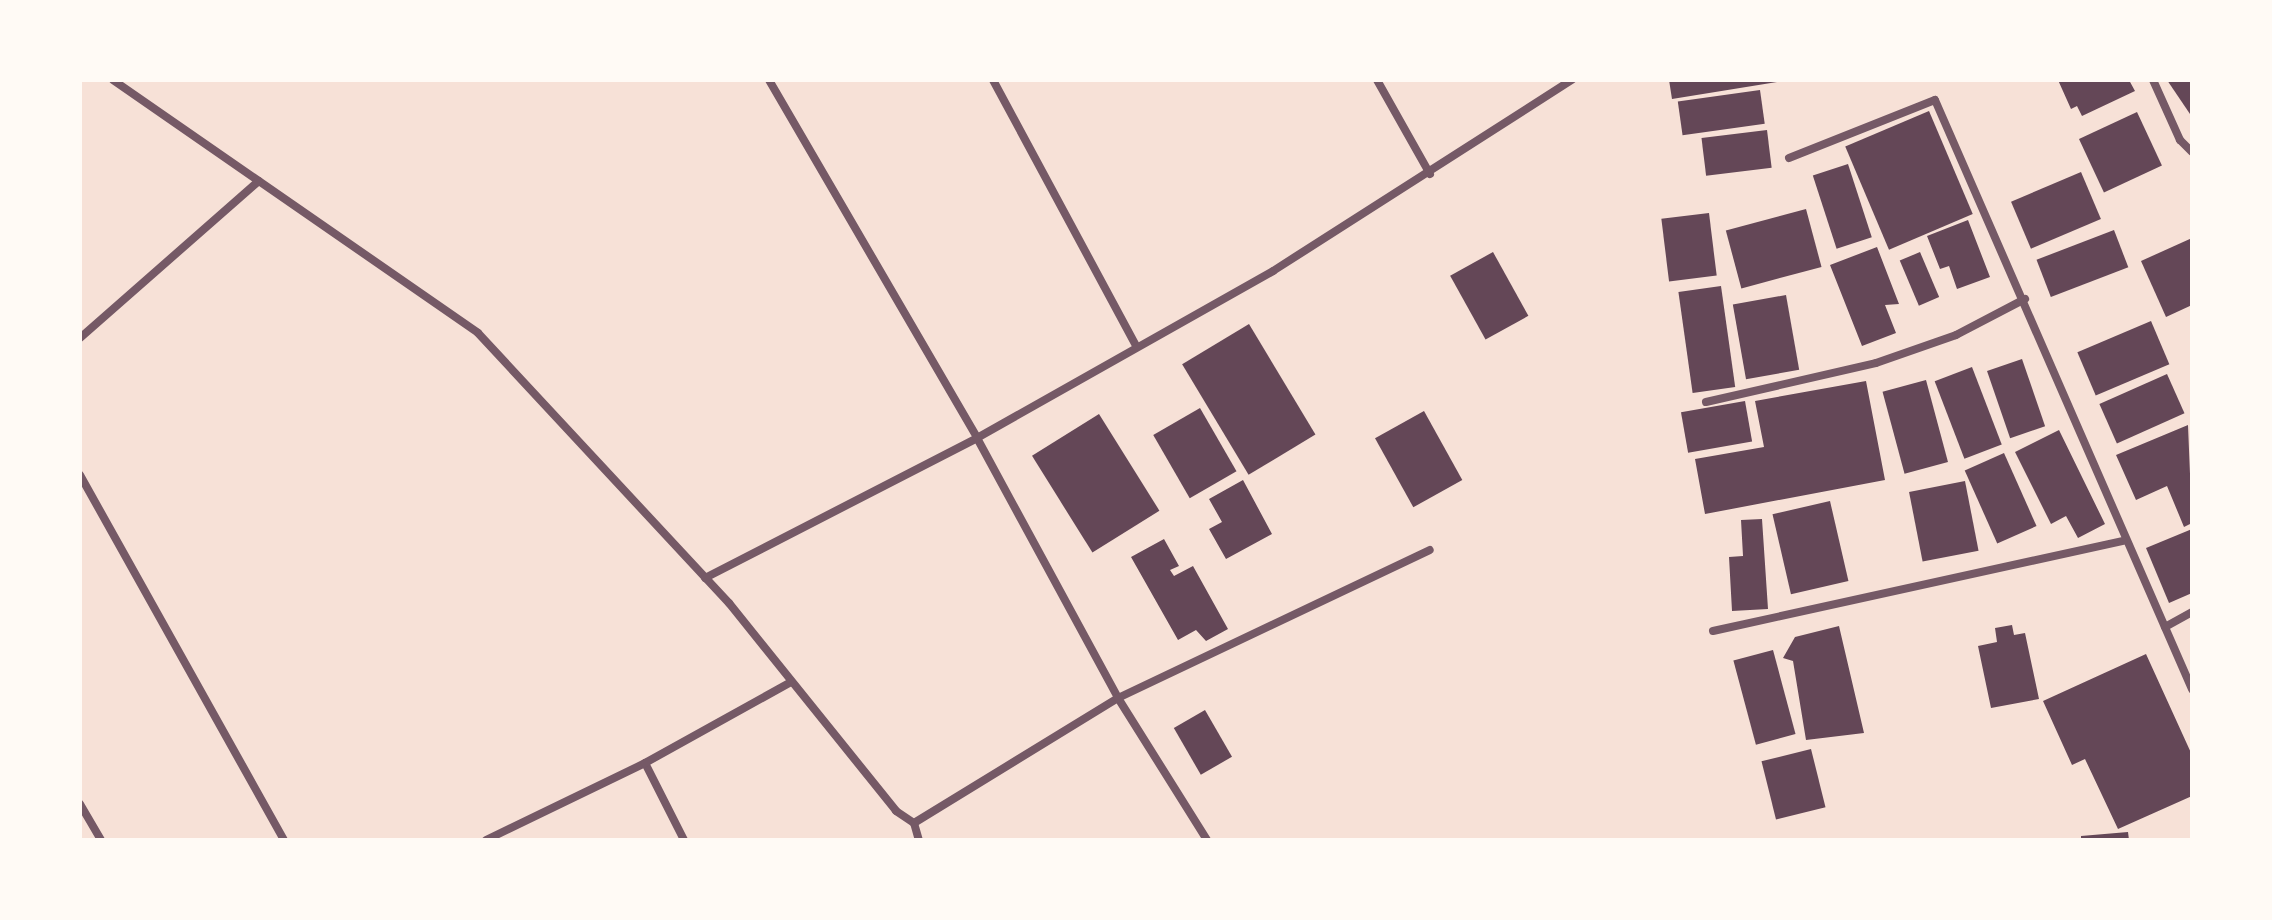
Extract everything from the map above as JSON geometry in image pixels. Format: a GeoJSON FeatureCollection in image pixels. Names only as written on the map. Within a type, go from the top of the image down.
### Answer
{"type":"FeatureCollection","features":[{"type":"Feature","properties":{"kind":"street"},"geometry":{"type":"LineString","coordinates":[[113,80],[478,333],[705,578],[896,811],[914,823],[919,840]]}},
{"type":"Feature","properties":{"kind":"street"},"geometry":{"type":"LineString","coordinates":[[769,80],[977,438],[1118,698],[1207,840]]}},
{"type":"Feature","properties":{"kind":"street"},"geometry":{"type":"LineString","coordinates":[[993,80],[1137,347]]}},
{"type":"Feature","properties":{"kind":"street"},"geometry":{"type":"LineString","coordinates":[[1377,80],[1430,174]]}},
{"type":"Feature","properties":{"kind":"street"},"geometry":{"type":"LineString","coordinates":[[705,578],[977,438],[1137,347],[1430,174],[1572,80]]}},
{"type":"Feature","properties":{"kind":"street"},"geometry":{"type":"LineString","coordinates":[[2153,80],[2180,140],[2192,152]]}},
{"type":"Feature","properties":{"kind":"street"},"geometry":{"type":"LineString","coordinates":[[1789,158],[1935,100],[2025,299],[2123,541],[2192,689]]}},
{"type":"Feature","properties":{"kind":"street"},"geometry":{"type":"LineString","coordinates":[[80,338],[259,181]]}},
{"type":"Feature","properties":{"kind":"street"},"geometry":{"type":"LineString","coordinates":[[1706,402],[1876,363],[1956,335],[2025,299]]}},
{"type":"Feature","properties":{"kind":"street"},"geometry":{"type":"LineString","coordinates":[[80,475],[284,840]]}},
{"type":"Feature","properties":{"kind":"street"},"geometry":{"type":"LineString","coordinates":[[1713,631],[2123,541]]}},
{"type":"Feature","properties":{"kind":"street"},"geometry":{"type":"LineString","coordinates":[[914,823],[1118,698],[1430,550]]}},
{"type":"Feature","properties":{"kind":"street"},"geometry":{"type":"LineString","coordinates":[[2165,627],[2192,612]]}},
{"type":"Feature","properties":{"kind":"street"},"geometry":{"type":"LineString","coordinates":[[489,839],[645,763],[791,682]]}},
{"type":"Feature","properties":{"kind":"street"},"geometry":{"type":"LineString","coordinates":[[645,763],[684,840]]}},
{"type":"Feature","properties":{"kind":"street"},"geometry":{"type":"LineString","coordinates":[[80,804],[101,840]]}},
{"type":"Feature","properties":{"kind":"building"},"geometry":{"type":"Polygon","coordinates":[[[1669,80],[1776,80],[1777,82],[1672,99],[1669,80]]]}},
{"type":"Feature","properties":{"kind":"building"},"geometry":{"type":"Polygon","coordinates":[[[2058,80],[2129,80],[2135,91],[2082,116],[2077,106],[2071,109],[2058,80]]]}},
{"type":"Feature","properties":{"kind":"building"},"geometry":{"type":"Polygon","coordinates":[[[2167,80],[2192,80],[2192,117],[2167,80]]]}},
{"type":"Feature","properties":{"kind":"building"},"geometry":{"type":"Polygon","coordinates":[[[1760,90],[1765,124],[1683,135],[1678,102],[1760,90]]]}},
{"type":"Feature","properties":{"kind":"building"},"geometry":{"type":"Polygon","coordinates":[[[1929,111],[1973,214],[1889,250],[1845,147],[1929,111]]]}},
{"type":"Feature","properties":{"kind":"building"},"geometry":{"type":"Polygon","coordinates":[[[2137,112],[2162,165],[2104,193],[2079,139],[2137,112]]]}},
{"type":"Feature","properties":{"kind":"building"},"geometry":{"type":"Polygon","coordinates":[[[1767,130],[1772,168],[1706,176],[1701,138],[1767,130]]]}},
{"type":"Feature","properties":{"kind":"building"},"geometry":{"type":"Polygon","coordinates":[[[1848,164],[1872,237],[1837,249],[1813,175],[1848,164]]]}},
{"type":"Feature","properties":{"kind":"building"},"geometry":{"type":"Polygon","coordinates":[[[2081,172],[2101,219],[2031,249],[2011,202],[2081,172]]]}},
{"type":"Feature","properties":{"kind":"building"},"geometry":{"type":"Polygon","coordinates":[[[1806,209],[1822,267],[1741,288],[1726,230],[1806,209]]]}},
{"type":"Feature","properties":{"kind":"building"},"geometry":{"type":"Polygon","coordinates":[[[1709,213],[1717,276],[1669,281],[1661,219],[1709,213]]]}},
{"type":"Feature","properties":{"kind":"building"},"geometry":{"type":"Polygon","coordinates":[[[1968,220],[1990,277],[1957,289],[1949,266],[1940,269],[1927,236],[1968,220]]]}},
{"type":"Feature","properties":{"kind":"building"},"geometry":{"type":"Polygon","coordinates":[[[2114,230],[2128,267],[2051,297],[2037,260],[2114,230]]]}},
{"type":"Feature","properties":{"kind":"building"},"geometry":{"type":"Polygon","coordinates":[[[2192,238],[2192,305],[2166,317],[2141,261],[2192,238]]]}},
{"type":"Feature","properties":{"kind":"building"},"geometry":{"type":"Polygon","coordinates":[[[1877,247],[1899,304],[1885,305],[1896,333],[1862,346],[1830,265],[1877,247]]]}},
{"type":"Feature","properties":{"kind":"building"},"geometry":{"type":"Polygon","coordinates":[[[1493,252],[1528,316],[1486,340],[1450,276],[1493,252]]]}},
{"type":"Feature","properties":{"kind":"building"},"geometry":{"type":"Polygon","coordinates":[[[1920,252],[1939,297],[1919,306],[1900,261],[1920,252]]]}},
{"type":"Feature","properties":{"kind":"building"},"geometry":{"type":"Polygon","coordinates":[[[1721,286],[1735,387],[1693,393],[1678,292],[1721,286]]]}},
{"type":"Feature","properties":{"kind":"building"},"geometry":{"type":"Polygon","coordinates":[[[1786,295],[1799,370],[1746,379],[1733,304],[1786,295]]]}},
{"type":"Feature","properties":{"kind":"building"},"geometry":{"type":"Polygon","coordinates":[[[2151,321],[2169,364],[2096,396],[2077,352],[2151,321]]]}},
{"type":"Feature","properties":{"kind":"building"},"geometry":{"type":"Polygon","coordinates":[[[1249,324],[1315,435],[1249,475],[1182,364],[1249,324]]]}},
{"type":"Feature","properties":{"kind":"building"},"geometry":{"type":"Polygon","coordinates":[[[2022,359],[2045,426],[2010,438],[1987,371],[2022,359]]]}},
{"type":"Feature","properties":{"kind":"building"},"geometry":{"type":"Polygon","coordinates":[[[1972,367],[2002,444],[1964,459],[1935,381],[1972,367]]]}},
{"type":"Feature","properties":{"kind":"building"},"geometry":{"type":"Polygon","coordinates":[[[2167,374],[2184,413],[2117,443],[2099,404],[2167,374]]]}},
{"type":"Feature","properties":{"kind":"building"},"geometry":{"type":"Polygon","coordinates":[[[1926,380],[1948,462],[1905,474],[1883,392],[1926,380]]]}},
{"type":"Feature","properties":{"kind":"building"},"geometry":{"type":"Polygon","coordinates":[[[1866,381],[1885,480],[1705,514],[1695,459],[1764,447],[1755,401],[1866,381]]]}},
{"type":"Feature","properties":{"kind":"building"},"geometry":{"type":"Polygon","coordinates":[[[1745,401],[1752,441],[1688,453],[1681,412],[1745,401]]]}},
{"type":"Feature","properties":{"kind":"building"},"geometry":{"type":"Polygon","coordinates":[[[1200,408],[1236,471],[1190,498],[1153,435],[1200,408]]]}},
{"type":"Feature","properties":{"kind":"building"},"geometry":{"type":"Polygon","coordinates":[[[1424,411],[1462,480],[1413,507],[1375,438],[1424,411]]]}},
{"type":"Feature","properties":{"kind":"building"},"geometry":{"type":"Polygon","coordinates":[[[1099,414],[1159,511],[1092,553],[1032,456],[1099,414]]]}},
{"type":"Feature","properties":{"kind":"building"},"geometry":{"type":"Polygon","coordinates":[[[2188,425],[2192,523],[2184,527],[2167,486],[2136,500],[2116,455],[2188,425]]]}},
{"type":"Feature","properties":{"kind":"building"},"geometry":{"type":"Polygon","coordinates":[[[2059,430],[2105,524],[2078,538],[2066,516],[2051,524],[2015,452],[2059,430]]]}},
{"type":"Feature","properties":{"kind":"building"},"geometry":{"type":"Polygon","coordinates":[[[2004,453],[2037,526],[1997,544],[1965,470],[2004,453]]]}},
{"type":"Feature","properties":{"kind":"building"},"geometry":{"type":"Polygon","coordinates":[[[1243,480],[1272,534],[1226,559],[1209,529],[1222,522],[1209,499],[1243,480]]]}},
{"type":"Feature","properties":{"kind":"building"},"geometry":{"type":"Polygon","coordinates":[[[1965,481],[1979,551],[1923,562],[1909,492],[1965,481]]]}},
{"type":"Feature","properties":{"kind":"building"},"geometry":{"type":"Polygon","coordinates":[[[1830,501],[1848,581],[1791,594],[1773,514],[1830,501]]]}},
{"type":"Feature","properties":{"kind":"building"},"geometry":{"type":"Polygon","coordinates":[[[1762,519],[1768,609],[1732,611],[1729,557],[1743,556],[1741,520],[1762,519]]]}},
{"type":"Feature","properties":{"kind":"building"},"geometry":{"type":"Polygon","coordinates":[[[2192,529],[2192,593],[2169,603],[2146,548],[2192,529]]]}},
{"type":"Feature","properties":{"kind":"building"},"geometry":{"type":"Polygon","coordinates":[[[1164,539],[1179,566],[1170,570],[1174,576],[1193,566],[1228,629],[1206,641],[1196,630],[1178,640],[1131,557],[1164,539]]]}},
{"type":"Feature","properties":{"kind":"building"},"geometry":{"type":"Polygon","coordinates":[[[2012,625],[2014,635],[2025,633],[2039,699],[1991,708],[1978,646],[1997,642],[1995,628],[2012,625]]]}},
{"type":"Feature","properties":{"kind":"building"},"geometry":{"type":"Polygon","coordinates":[[[1839,626],[1864,733],[1806,740],[1793,661],[1783,658],[1795,637],[1839,626]]]}},
{"type":"Feature","properties":{"kind":"building"},"geometry":{"type":"Polygon","coordinates":[[[1773,650],[1796,734],[1756,745],[1733,661],[1773,650]]]}},
{"type":"Feature","properties":{"kind":"building"},"geometry":{"type":"Polygon","coordinates":[[[2146,654],[2192,755],[2192,796],[2118,829],[2085,759],[2072,765],[2043,701],[2146,654]]]}},
{"type":"Feature","properties":{"kind":"building"},"geometry":{"type":"Polygon","coordinates":[[[1205,710],[1232,757],[1201,775],[1174,728],[1205,710]]]}},
{"type":"Feature","properties":{"kind":"building"},"geometry":{"type":"Polygon","coordinates":[[[1811,749],[1826,807],[1776,820],[1762,761],[1811,749]]]}},
{"type":"Feature","properties":{"kind":"building"},"geometry":{"type":"Polygon","coordinates":[[[2128,832],[2129,840],[2081,840],[2081,836],[2128,832]]]}}]}
